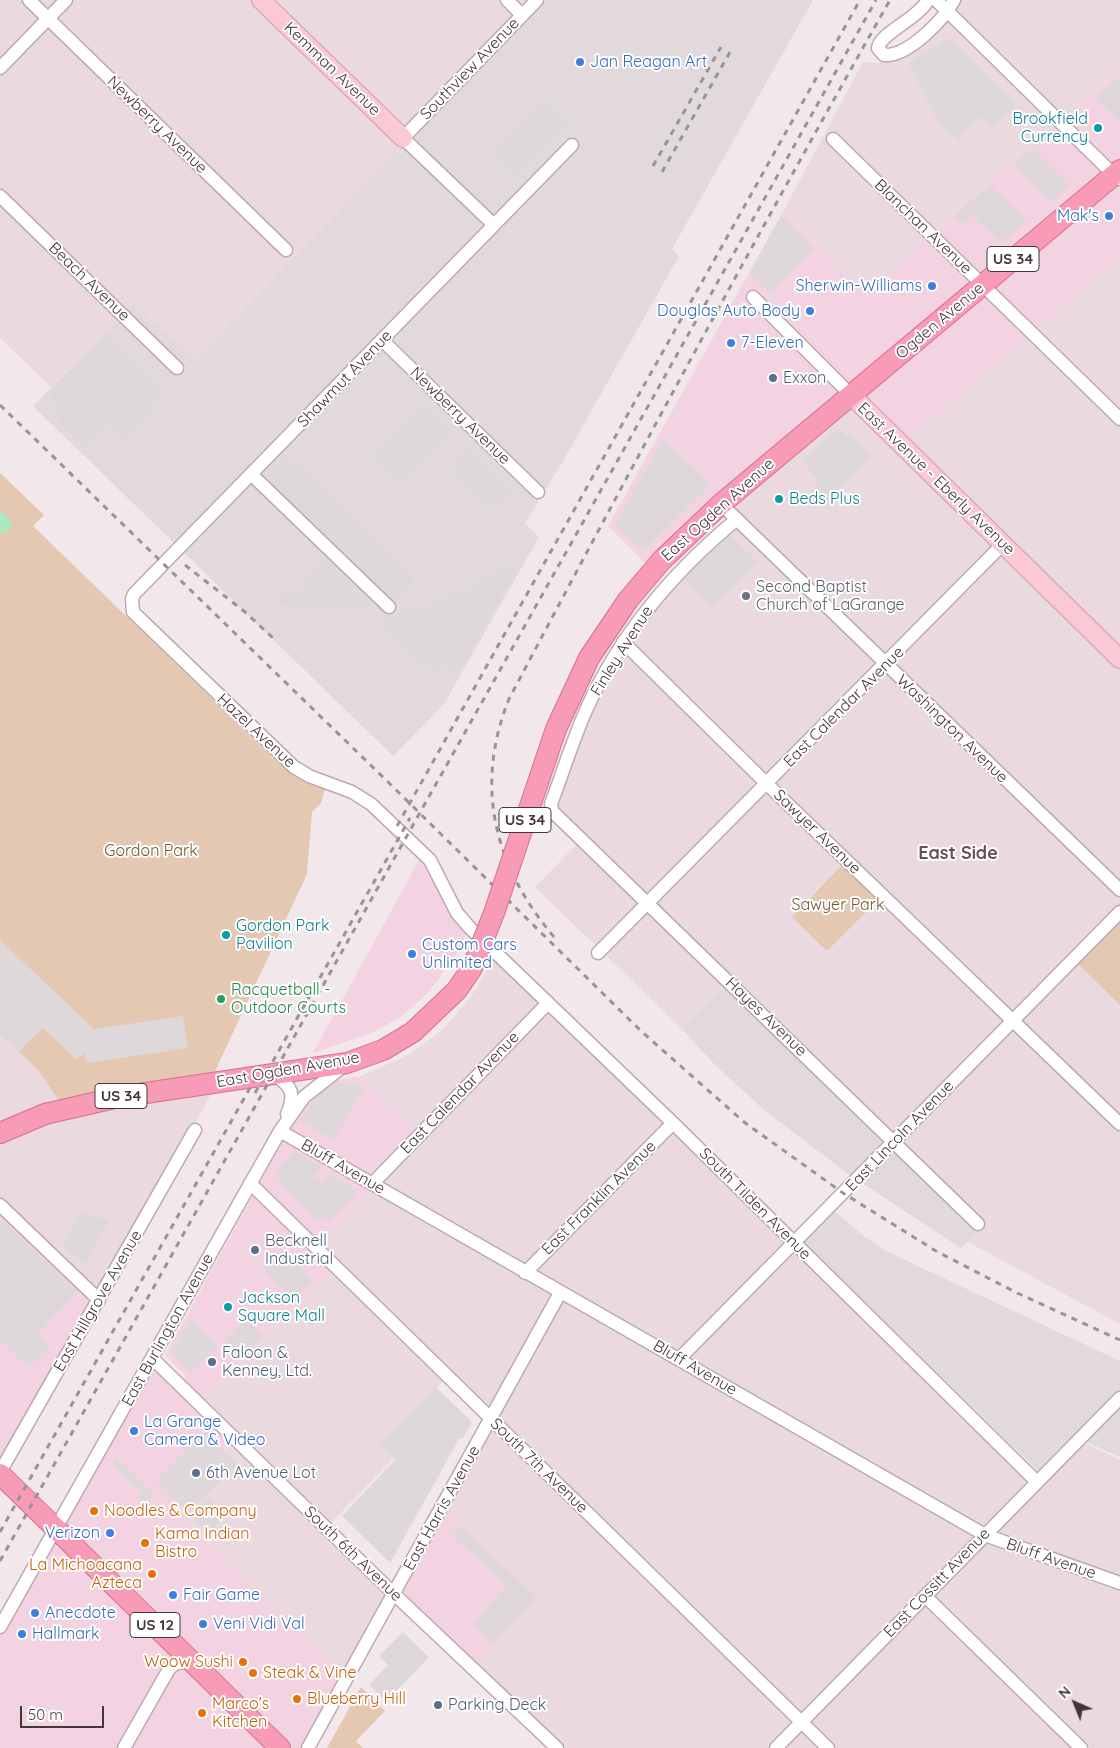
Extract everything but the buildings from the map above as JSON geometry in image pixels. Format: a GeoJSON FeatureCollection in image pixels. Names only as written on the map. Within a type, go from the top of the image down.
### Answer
{"type":"FeatureCollection","features":[{"type":"Feature","properties":{"kind":"main road","name":"Kemman Avenue"},"geometry":{"type":"LineString","coordinates":[[261,0],[403,138]]}},
{"type":"Feature","properties":{"kind":"main road","name":"Ogden Avenue"},"geometry":{"type":"LineString","coordinates":[[852,396],[982,285],[1118,175]]}},
{"type":"Feature","properties":{"kind":"main road","name":"East Ogden Avenue"},"geometry":{"type":"LineString","coordinates":[[0,1133],[45,1114],[118,1096],[275,1076],[347,1063],[383,1050],[413,1032],[457,990],[472,968],[494,914],[556,729],[585,666],[609,626],[644,578],[716,509],[852,396]]}},
{"type":"Feature","properties":{"kind":"main road","name":"East Avenue - Eberly Avenue"},"geometry":{"type":"LineString","coordinates":[[852,396],[1120,660]]}},
{"type":"Feature","properties":{"kind":"main road","name":"US 12"},"geometry":{"type":"LineString","coordinates":[[0,1473],[280,1748]]}},
{"type":"Feature","properties":{"kind":"street","name":"Newberry Avenue"},"geometry":{"type":"LineString","coordinates":[[29,0],[286,250]]}},
{"type":"Feature","properties":{"kind":"street"},"geometry":{"type":"LineString","coordinates":[[0,68],[66,0]]}},
{"type":"Feature","properties":{"kind":"street"},"geometry":{"type":"LineString","coordinates":[[507,0],[522,15]]}},
{"type":"Feature","properties":{"kind":"street","name":"Southview Avenue"},"geometry":{"type":"LineString","coordinates":[[403,138],[537,0]]}},
{"type":"Feature","properties":{"kind":"street"},"geometry":{"type":"LineString","coordinates":[[928,0],[918,14],[882,38],[878,48],[884,55],[895,53],[929,31],[951,5]]}},
{"type":"Feature","properties":{"kind":"street"},"geometry":{"type":"LineString","coordinates":[[936,0],[951,5],[1118,175]]}},
{"type":"Feature","properties":{"kind":"street"},"geometry":{"type":"LineString","coordinates":[[403,138],[494,225]]}},
{"type":"Feature","properties":{"kind":"street","name":"Blanchan Avenue"},"geometry":{"type":"LineString","coordinates":[[833,139],[1120,419]]}},
{"type":"Feature","properties":{"kind":"street","name":"Shawmut Avenue"},"geometry":{"type":"LineString","coordinates":[[137,617],[132,607],[134,594],[572,145]]}},
{"type":"Feature","properties":{"kind":"street","name":"Beach Avenue"},"geometry":{"type":"LineString","coordinates":[[0,196],[177,368]]}},
{"type":"Feature","properties":{"kind":"street","name":"East Avenue - Eberly Avenue"},"geometry":{"type":"LineString","coordinates":[[753,297],[852,396]]}},
{"type":"Feature","properties":{"kind":"street","name":"Newberry Avenue"},"geometry":{"type":"LineString","coordinates":[[382,340],[538,492]]}},
{"type":"Feature","properties":{"kind":"street"},"geometry":{"type":"LineString","coordinates":[[252,475],[389,607]]}},
{"type":"Feature","properties":{"kind":"street","name":"Washington Avenue"},"geometry":{"type":"LineString","coordinates":[[716,509],[737,519],[1120,890]]}},
{"type":"Feature","properties":{"kind":"street","name":"Finley Avenue"},"geometry":{"type":"LineString","coordinates":[[552,811],[551,804],[580,724],[607,669],[623,642],[659,594],[682,568],[737,519]]}},
{"type":"Feature","properties":{"kind":"street","name":"East Calendar Avenue"},"geometry":{"type":"LineString","coordinates":[[598,953],[1003,544]]}},
{"type":"Feature","properties":{"kind":"street","name":"Hazel Avenue"},"geometry":{"type":"LineString","coordinates":[[137,617],[294,767],[309,776],[341,787],[363,798],[412,842],[435,868],[457,913],[470,928]]}},
{"type":"Feature","properties":{"kind":"street","name":"Sawyer Avenue"},"geometry":{"type":"LineString","coordinates":[[623,642],[767,784],[1120,1124]]}},
{"type":"Feature","properties":{"kind":"street","name":"Hayes Avenue"},"geometry":{"type":"LineString","coordinates":[[552,811],[978,1224]]}},
{"type":"Feature","properties":{"kind":"street","name":"East Lincoln Avenue"},"geometry":{"type":"LineString","coordinates":[[679,1359],[1120,912]]}},
{"type":"Feature","properties":{"kind":"street","name":"South Tilden Avenue"},"geometry":{"type":"LineString","coordinates":[[470,928],[673,1124],[1037,1482]]}},
{"type":"Feature","properties":{"kind":"street","name":"East Calendar Avenue"},"geometry":{"type":"LineString","coordinates":[[372,1184],[548,1003]]}},
{"type":"Feature","properties":{"kind":"street","name":"East Burlington Avenue"},"geometry":{"type":"LineString","coordinates":[[0,1627],[280,1131],[304,1098],[347,1063]]}},
{"type":"Feature","properties":{"kind":"street","name":"East Burlington Avenue"},"geometry":{"type":"LineString","coordinates":[[275,1076],[286,1082],[292,1092],[291,1104],[280,1131]]}},
{"type":"Feature","properties":{"kind":"street","name":"East Franklin Avenue"},"geometry":{"type":"LineString","coordinates":[[525,1273],[673,1124]]}},
{"type":"Feature","properties":{"kind":"street","name":"East Hillgrove Avenue"},"geometry":{"type":"LineString","coordinates":[[0,1473],[195,1130]]}},
{"type":"Feature","properties":{"kind":"street","name":"Bluff Avenue"},"geometry":{"type":"LineString","coordinates":[[280,1131],[985,1535],[1120,1583]]}},
{"type":"Feature","properties":{"kind":"street","name":"South 7th Avenue"},"geometry":{"type":"LineString","coordinates":[[250,1183],[828,1748]]}},
{"type":"Feature","properties":{"kind":"street"},"geometry":{"type":"LineString","coordinates":[[0,1205],[99,1300]]}},
{"type":"Feature","properties":{"kind":"street","name":"East Harris Avenue"},"geometry":{"type":"LineString","coordinates":[[308,1748],[492,1419],[560,1293]]}},
{"type":"Feature","properties":{"kind":"street","name":"South 6th Avenue"},"geometry":{"type":"LineString","coordinates":[[152,1358],[394,1594],[557,1748]]}},
{"type":"Feature","properties":{"kind":"street","name":"East Cossitt Avenue"},"geometry":{"type":"LineString","coordinates":[[776,1748],[1120,1398]]}},
{"type":"Feature","properties":{"kind":"street"},"geometry":{"type":"LineString","coordinates":[[926,1596],[1081,1748]]}},
{"type":"Feature","properties":{"kind":"street"},"geometry":{"type":"LineString","coordinates":[[124,1748],[169,1669],[176,1663],[193,1662]]}},
{"type":"Feature","properties":{"kind":"shaded area"},"geometry":{"type":"Polygon","coordinates":[[[0,0],[543,0],[193,361],[134,303],[51,387],[0,338],[0,0]]]}},
{"type":"Feature","properties":{"kind":"shaded area"},"geometry":{"type":"Polygon","coordinates":[[[543,0],[813,0],[672,249],[679,256],[563,461],[525,523],[539,537],[444,704],[393,756],[33,406],[134,303],[194,360],[543,0]]]}},
{"type":"Feature","properties":{"kind":"shaded area"},"geometry":{"type":"Polygon","coordinates":[[[960,0],[1120,0],[1120,71],[1046,132],[864,295],[783,212],[863,62],[880,63],[899,57],[960,0]]]}},
{"type":"Feature","properties":{"kind":"shaded area"},"geometry":{"type":"Polygon","coordinates":[[[945,39],[952,42],[1017,105],[994,128],[981,116],[958,140],[936,118],[908,63],[945,39]]]}},
{"type":"Feature","properties":{"kind":"shaded area"},"geometry":{"type":"Polygon","coordinates":[[[1120,71],[1120,258],[901,444],[852,396],[651,569],[608,526],[783,212],[864,295],[1046,132],[1120,71]]]}},
{"type":"Feature","properties":{"kind":"shaded area"},"geometry":{"type":"Polygon","coordinates":[[[1120,77],[1120,122],[1096,98],[1120,77]]]}},
{"type":"Feature","properties":{"kind":"shaded area"},"geometry":{"type":"Polygon","coordinates":[[[545,99],[569,123],[516,177],[492,153],[545,99]]]}},
{"type":"Feature","properties":{"kind":"shaded area"},"geometry":{"type":"Polygon","coordinates":[[[1033,149],[1070,186],[1051,202],[1014,165],[1033,149]]]}},
{"type":"Feature","properties":{"kind":"shaded area"},"geometry":{"type":"Polygon","coordinates":[[[990,185],[1027,221],[1002,243],[972,215],[963,224],[954,216],[990,185]]]}},
{"type":"Feature","properties":{"kind":"shaded area"},"geometry":{"type":"Polygon","coordinates":[[[781,216],[814,249],[770,294],[749,273],[781,216]]]}},
{"type":"Feature","properties":{"kind":"shaded area"},"geometry":{"type":"Polygon","coordinates":[[[1120,258],[1120,1324],[968,1242],[977,1233],[725,986],[682,1029],[535,887],[583,838],[555,810],[582,722],[617,656],[664,597],[737,520],[721,504],[852,396],[901,444],[1120,258]]]}},
{"type":"Feature","properties":{"kind":"shaded area"},"geometry":{"type":"Polygon","coordinates":[[[105,334],[165,392],[123,437],[107,423],[84,446],[61,423],[51,389],[105,334]]]}},
{"type":"Feature","properties":{"kind":"shaded area"},"geometry":{"type":"Polygon","coordinates":[[[422,404],[450,431],[399,484],[370,456],[422,404]]]}},
{"type":"Feature","properties":{"kind":"shaded area"},"geometry":{"type":"Polygon","coordinates":[[[840,428],[846,436],[850,434],[871,456],[824,505],[810,491],[819,481],[802,460],[840,428]]]}},
{"type":"Feature","properties":{"kind":"shaded area"},"geometry":{"type":"Polygon","coordinates":[[[663,439],[711,484],[643,551],[615,524],[663,439]]]}},
{"type":"Feature","properties":{"kind":"shaded area"},"geometry":{"type":"Polygon","coordinates":[[[470,450],[510,489],[492,508],[452,469],[470,450]]]}},
{"type":"Feature","properties":{"kind":"shaded area"},"geometry":{"type":"Polygon","coordinates":[[[287,457],[414,579],[392,602],[266,479],[287,457]]]}},
{"type":"Feature","properties":{"kind":"shaded area"},"geometry":{"type":"Polygon","coordinates":[[[0,510],[9,519],[12,526],[1,535],[0,510]]]}},
{"type":"Feature","properties":{"kind":"shaded area"},"geometry":{"type":"Polygon","coordinates":[[[729,535],[758,562],[714,608],[684,578],[729,535]]]}},
{"type":"Feature","properties":{"kind":"shaded area"},"geometry":{"type":"Polygon","coordinates":[[[329,560],[373,603],[355,608],[332,609],[277,603],[292,589],[297,593],[329,560]]]}},
{"type":"Feature","properties":{"kind":"shaded area"},"geometry":{"type":"Polygon","coordinates":[[[506,564],[516,570],[459,672],[440,662],[434,672],[381,620],[424,607],[471,588],[506,564]]]}},
{"type":"Feature","properties":{"kind":"shaded area"},"geometry":{"type":"Polygon","coordinates":[[[422,855],[446,908],[466,934],[456,955],[427,994],[399,1018],[374,1032],[313,1053],[422,855]]]}},
{"type":"Feature","properties":{"kind":"shaded area"},"geometry":{"type":"Polygon","coordinates":[[[0,940],[94,1029],[183,1016],[188,1048],[87,1063],[85,1054],[76,1059],[43,1028],[18,1052],[0,1034],[0,940]]]}},
{"type":"Feature","properties":{"kind":"shaded area"},"geometry":{"type":"Polygon","coordinates":[[[495,957],[1037,1485],[1080,1441],[1120,1460],[1120,1748],[556,1748],[473,1666],[445,1508],[492,1424],[446,1378],[379,1445],[393,1459],[324,1530],[389,1594],[344,1677],[170,1505],[234,1441],[197,1404],[330,1272],[311,1252],[369,1192],[370,1172],[414,1128],[361,1076],[408,1055],[442,1030],[471,997],[495,957]]]}},
{"type":"Feature","properties":{"kind":"shaded area"},"geometry":{"type":"Polygon","coordinates":[[[725,986],[977,1233],[961,1248],[847,1173],[764,1110],[714,1064],[682,1029],[725,986]]]}},
{"type":"Feature","properties":{"kind":"shaded area"},"geometry":{"type":"Polygon","coordinates":[[[0,1034],[38,1070],[63,1107],[216,1085],[99,1298],[0,1204],[0,1034]]]}},
{"type":"Feature","properties":{"kind":"shaded area"},"geometry":{"type":"Polygon","coordinates":[[[361,1076],[415,1128],[370,1172],[369,1192],[311,1252],[331,1271],[199,1402],[180,1384],[186,1377],[165,1355],[304,1103],[320,1090],[338,1080],[361,1076]]]}},
{"type":"Feature","properties":{"kind":"shaded area"},"geometry":{"type":"Polygon","coordinates":[[[352,1082],[364,1087],[334,1140],[301,1121],[314,1098],[334,1085],[352,1082]]]}},
{"type":"Feature","properties":{"kind":"shaded area"},"geometry":{"type":"Polygon","coordinates":[[[295,1151],[322,1168],[314,1176],[322,1183],[331,1174],[358,1191],[329,1221],[324,1216],[316,1221],[277,1182],[283,1177],[276,1170],[295,1151]]]}},
{"type":"Feature","properties":{"kind":"shaded area"},"geometry":{"type":"Polygon","coordinates":[[[0,1207],[97,1299],[0,1468],[0,1207]]]}},
{"type":"Feature","properties":{"kind":"shaded area"},"geometry":{"type":"Polygon","coordinates":[[[833,1210],[865,1237],[888,1252],[1120,1361],[1120,1457],[1073,1436],[1038,1471],[803,1241],[833,1210]]]}},
{"type":"Feature","properties":{"kind":"shaded area"},"geometry":{"type":"Polygon","coordinates":[[[81,1212],[109,1220],[86,1264],[62,1246],[81,1212]]]}},
{"type":"Feature","properties":{"kind":"shaded area"},"geometry":{"type":"Polygon","coordinates":[[[0,1219],[78,1291],[37,1334],[50,1347],[28,1367],[0,1339],[0,1219]]]}},
{"type":"Feature","properties":{"kind":"shaded area"},"geometry":{"type":"Polygon","coordinates":[[[278,1253],[293,1268],[297,1264],[313,1281],[294,1300],[263,1269],[278,1253]]]}},
{"type":"Feature","properties":{"kind":"shaded area"},"geometry":{"type":"Polygon","coordinates":[[[191,1318],[218,1345],[191,1372],[172,1352],[191,1318]]]}},
{"type":"Feature","properties":{"kind":"shaded area"},"geometry":{"type":"Polygon","coordinates":[[[245,1320],[262,1336],[240,1358],[224,1342],[245,1320]]]}},
{"type":"Feature","properties":{"kind":"shaded area"},"geometry":{"type":"Polygon","coordinates":[[[153,1362],[234,1440],[170,1505],[344,1677],[304,1748],[287,1748],[61,1528],[153,1362]]]}},
{"type":"Feature","properties":{"kind":"shaded area"},"geometry":{"type":"Polygon","coordinates":[[[436,1387],[472,1422],[463,1438],[459,1439],[390,1563],[342,1516],[395,1460],[379,1445],[436,1387]]]}},
{"type":"Feature","properties":{"kind":"shaded area","name":"6th Avenue Lot"},"geometry":{"type":"Polygon","coordinates":[[[205,1432],[237,1464],[188,1513],[156,1481],[205,1432]]]}},
{"type":"Feature","properties":{"kind":"shaded area"},"geometry":{"type":"Polygon","coordinates":[[[116,1457],[155,1496],[146,1506],[137,1497],[141,1493],[112,1465],[116,1457]]]}},
{"type":"Feature","properties":{"kind":"shaded area"},"geometry":{"type":"Polygon","coordinates":[[[208,1498],[226,1516],[208,1534],[191,1516],[208,1498]]]}},
{"type":"Feature","properties":{"kind":"shaded area"},"geometry":{"type":"Polygon","coordinates":[[[445,1508],[540,1598],[473,1666],[398,1594],[445,1508]]]}},
{"type":"Feature","properties":{"kind":"shaded area"},"geometry":{"type":"Polygon","coordinates":[[[461,1526],[537,1598],[493,1644],[472,1624],[507,1586],[452,1535],[461,1526]]]}},
{"type":"Feature","properties":{"kind":"shaded area"},"geometry":{"type":"Polygon","coordinates":[[[56,1535],[175,1651],[121,1748],[0,1748],[0,1634],[56,1535]]]}},
{"type":"Feature","properties":{"kind":"shaded area"},"geometry":{"type":"Polygon","coordinates":[[[403,1632],[429,1657],[386,1702],[369,1685],[388,1665],[379,1656],[403,1632]]]}},
{"type":"Feature","properties":{"kind":"shaded area"},"geometry":{"type":"Polygon","coordinates":[[[176,1662],[192,1663],[276,1748],[127,1748],[176,1662]]]}},
{"type":"Feature","properties":{"kind":"green space","name":"Gordon Park"},"geometry":{"type":"Polygon","coordinates":[[[0,473],[44,515],[33,526],[272,757],[293,774],[325,789],[321,803],[312,812],[307,874],[210,1082],[63,1107],[38,1070],[0,1034],[0,473]]]}},
{"type":"Feature","properties":{"kind":"green space","name":"Sawyer Park"},"geometry":{"type":"Polygon","coordinates":[[[845,862],[881,897],[827,951],[792,917],[845,862]]]}},
{"type":"Feature","properties":{"kind":"green space"},"geometry":{"type":"Polygon","coordinates":[[[1120,914],[1120,1005],[1074,960],[1120,914]]]}},
{"type":"Feature","properties":{"kind":"green space"},"geometry":{"type":"Polygon","coordinates":[[[361,1687],[385,1711],[356,1741],[363,1748],[327,1748],[361,1687]]]}},
{"type":"Feature","properties":{"kind":"railway"},"geometry":{"type":"LineString","coordinates":[[397,826],[860,0]]}},
{"type":"Feature","properties":{"kind":"railway"},"geometry":{"type":"LineString","coordinates":[[0,1561],[876,0]]}},
{"type":"Feature","properties":{"kind":"railway"},"geometry":{"type":"LineString","coordinates":[[554,937],[533,910],[517,882],[504,853],[496,824],[492,794],[493,763],[498,731],[509,699],[697,348],[890,0]]}},
{"type":"Feature","properties":{"kind":"railway"},"geometry":{"type":"LineString","coordinates":[[653,166],[721,47]]}},
{"type":"Feature","properties":{"kind":"railway"},"geometry":{"type":"LineString","coordinates":[[662,172],[730,52]]}},
{"type":"Feature","properties":{"kind":"railway"},"geometry":{"type":"LineString","coordinates":[[0,405],[641,1031],[744,1122],[843,1193],[936,1251],[1017,1293],[1120,1340]]}},
{"type":"Feature","properties":{"kind":"railway"},"geometry":{"type":"LineString","coordinates":[[185,565],[245,612],[274,639]]}},
{"type":"Feature","properties":{"kind":"railway"},"geometry":{"type":"LineString","coordinates":[[255,1093],[410,818]]}},
{"type":"Feature","properties":{"kind":"railway"},"geometry":{"type":"LineString","coordinates":[[0,1532],[255,1079]]}},
{"type":"Feature","properties":{"kind":"place","name":"Jan Reagan Art"},"geometry":{"type":"Point","coordinates":[580,62]}},
{"type":"Feature","properties":{"kind":"place","name":"Brookfield Currency"},"geometry":{"type":"Point","coordinates":[1098,128]}},
{"type":"Feature","properties":{"kind":"place","name":"Mak's"},"geometry":{"type":"Point","coordinates":[1109,216]}},
{"type":"Feature","properties":{"kind":"place","name":"Sherwin-Williams"},"geometry":{"type":"Point","coordinates":[932,286]}},
{"type":"Feature","properties":{"kind":"place","name":"Douglas Auto Body"},"geometry":{"type":"Point","coordinates":[810,311]}},
{"type":"Feature","properties":{"kind":"place","name":"7-Eleven"},"geometry":{"type":"Point","coordinates":[731,343]}},
{"type":"Feature","properties":{"kind":"place","name":"Exxon"},"geometry":{"type":"Point","coordinates":[773,378]}},
{"type":"Feature","properties":{"kind":"place","name":"Beds Plus"},"geometry":{"type":"Point","coordinates":[779,499]}},
{"type":"Feature","properties":{"kind":"place","name":"Second Baptist Church of LaGrange"},"geometry":{"type":"Point","coordinates":[746,596]}},
{"type":"Feature","properties":{"kind":"place","name":"Gordon Park Pavilion"},"geometry":{"type":"Point","coordinates":[226,935]}},
{"type":"Feature","properties":{"kind":"place","name":"Custom Cars Unlimited"},"geometry":{"type":"Point","coordinates":[412,954]}},
{"type":"Feature","properties":{"kind":"place","name":"Racquetball - Outdoor Courts"},"geometry":{"type":"Point","coordinates":[221,999]}},
{"type":"Feature","properties":{"kind":"place","name":"Becknell Industrial"},"geometry":{"type":"Point","coordinates":[255,1250]}},
{"type":"Feature","properties":{"kind":"place","name":"Jackson Square Mall"},"geometry":{"type":"Point","coordinates":[228,1307]}},
{"type":"Feature","properties":{"kind":"place","name":"Faloon & Kenney, Ltd."},"geometry":{"type":"Point","coordinates":[212,1362]}},
{"type":"Feature","properties":{"kind":"place","name":"La Grange Camera & Video"},"geometry":{"type":"Point","coordinates":[134,1431]}},
{"type":"Feature","properties":{"kind":"place","name":"6th Avenue Lot"},"geometry":{"type":"Point","coordinates":[196,1473]}},
{"type":"Feature","properties":{"kind":"place","name":"Noodles & Company"},"geometry":{"type":"Point","coordinates":[94,1511]}},
{"type":"Feature","properties":{"kind":"place","name":"Verizon"},"geometry":{"type":"Point","coordinates":[110,1533]}},
{"type":"Feature","properties":{"kind":"place","name":"Kama Indian Bistro"},"geometry":{"type":"Point","coordinates":[145,1543]}},
{"type":"Feature","properties":{"kind":"place","name":"La Michoacana Azteca"},"geometry":{"type":"Point","coordinates":[152,1574]}},
{"type":"Feature","properties":{"kind":"place","name":"Fair Game"},"geometry":{"type":"Point","coordinates":[173,1595]}},
{"type":"Feature","properties":{"kind":"place","name":"Anecdote"},"geometry":{"type":"Point","coordinates":[35,1613]}},
{"type":"Feature","properties":{"kind":"place","name":"Veni Vidi Val"},"geometry":{"type":"Point","coordinates":[203,1624]}},
{"type":"Feature","properties":{"kind":"place","name":"Hallmark"},"geometry":{"type":"Point","coordinates":[22,1634]}},
{"type":"Feature","properties":{"kind":"place","name":"Woow Sushi"},"geometry":{"type":"Point","coordinates":[243,1662]}},
{"type":"Feature","properties":{"kind":"place","name":"Steak & Vine"},"geometry":{"type":"Point","coordinates":[253,1673]}},
{"type":"Feature","properties":{"kind":"place","name":"Blueberry Hill"},"geometry":{"type":"Point","coordinates":[297,1699]}},
{"type":"Feature","properties":{"kind":"place","name":"Parking Deck"},"geometry":{"type":"Point","coordinates":[438,1705]}},
{"type":"Feature","properties":{"kind":"place","name":"Marco's Kitchen"},"geometry":{"type":"Point","coordinates":[202,1713]}},
{"type":"Feature","properties":{"kind":"district","name":"East Side"},"geometry":{"type":"Point","coordinates":[958,854]}}]}
